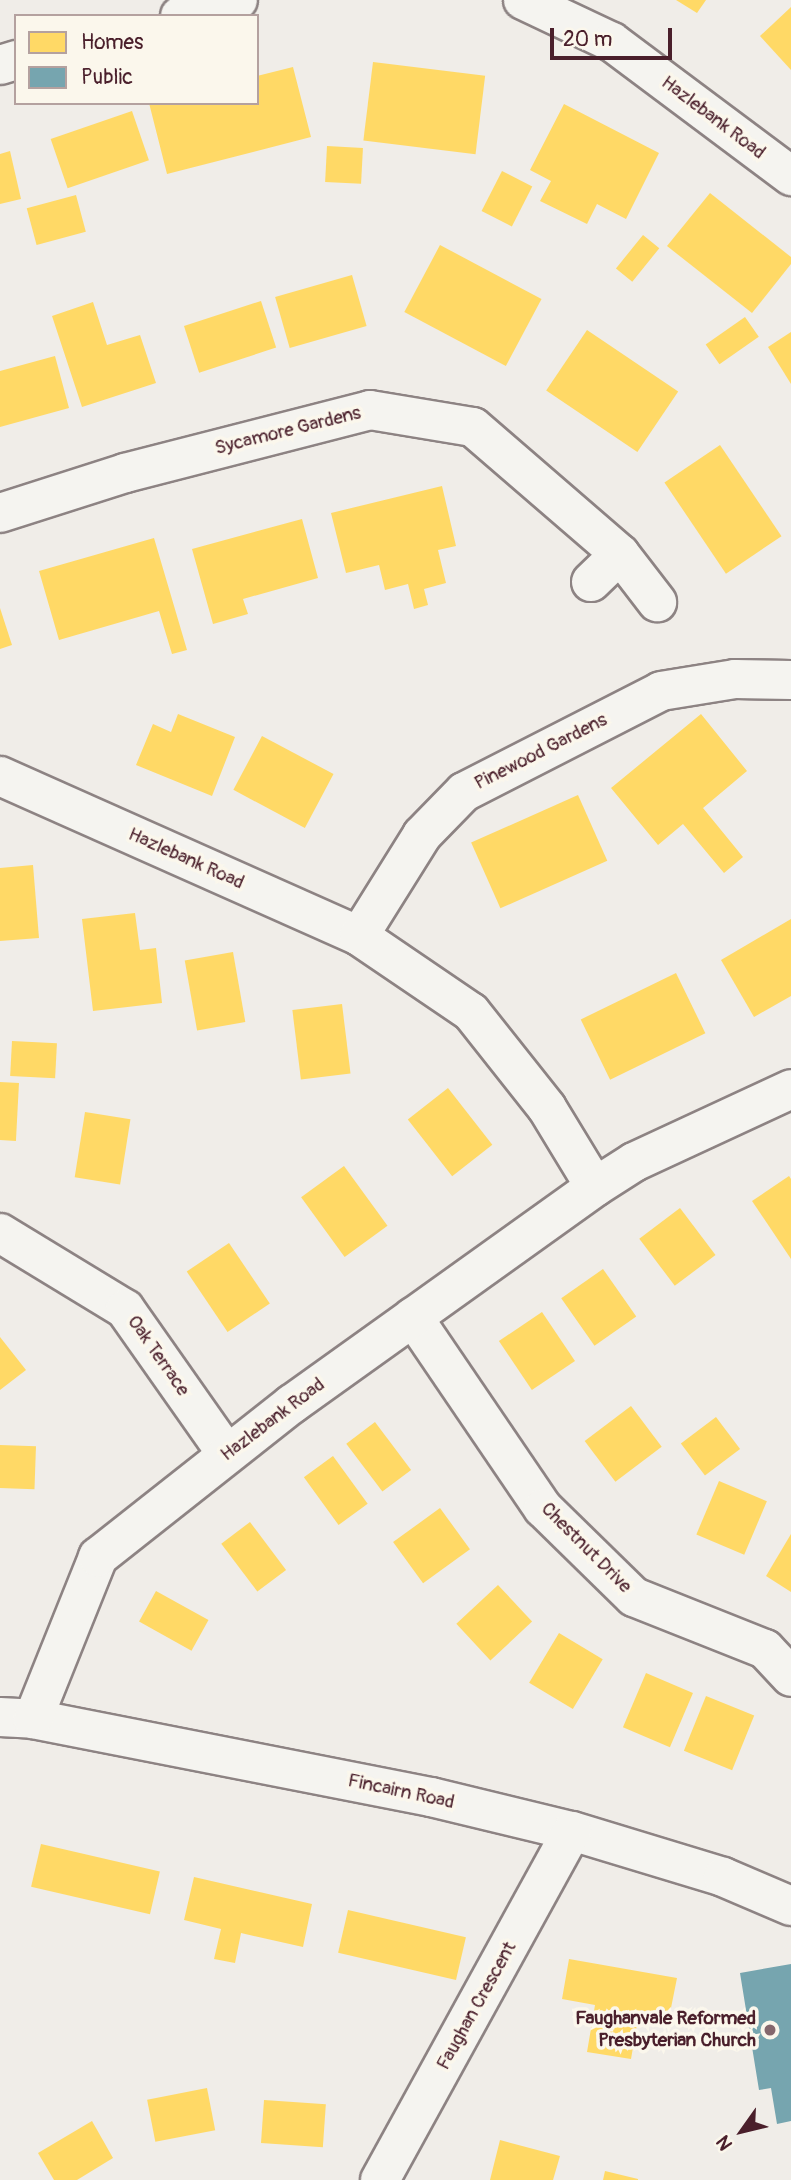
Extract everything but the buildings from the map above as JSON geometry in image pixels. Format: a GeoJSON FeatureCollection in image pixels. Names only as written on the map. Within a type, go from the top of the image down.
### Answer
{"type":"FeatureCollection","features":[{"type":"Feature","properties":{"kind":"street"},"geometry":{"type":"LineString","coordinates":[[187,14],[238,0]]}},
{"type":"Feature","properties":{"kind":"street","name":"Hazlebank Road"},"geometry":{"type":"LineString","coordinates":[[523,0],[612,42],[791,176]]}},
{"type":"Feature","properties":{"kind":"street","name":"Sycamore Gardens"},"geometry":{"type":"LineString","coordinates":[[0,513],[125,473],[370,410],[473,427],[620,554],[657,602]]}},
{"type":"Feature","properties":{"kind":"street"},"geometry":{"type":"LineString","coordinates":[[591,582],[620,554]]}},
{"type":"Feature","properties":{"kind":"street","name":"Pinewood Gardens"},"geometry":{"type":"LineString","coordinates":[[359,936],[422,835],[464,792],[661,691],[735,679],[791,680]]}},
{"type":"Feature","properties":{"kind":"street","name":"Hazlebank Road"},"geometry":{"type":"LineString","coordinates":[[0,776],[359,936],[471,1012],[547,1108],[595,1187]]}},
{"type":"Feature","properties":{"kind":"street","name":"Hazlebank Road"},"geometry":{"type":"LineString","coordinates":[[17,1718],[98,1557],[227,1454],[595,1187],[634,1162],[791,1089]]}},
{"type":"Feature","properties":{"kind":"street","name":"Oak Terrace"},"geometry":{"type":"LineString","coordinates":[[0,1233],[125,1309],[227,1454]]}},
{"type":"Feature","properties":{"kind":"street","name":"Chestnut Drive"},"geometry":{"type":"LineString","coordinates":[[413,1317],[542,1508],[634,1597],[765,1649],[791,1677]]}},
{"type":"Feature","properties":{"kind":"street","name":"Fincairn Road"},"geometry":{"type":"LineString","coordinates":[[17,1718],[431,1797],[572,1831],[723,1877],[791,1906]]}},
{"type":"Feature","properties":{"kind":"street","name":"Faughan Crescent"},"geometry":{"type":"LineString","coordinates":[[380,2180],[572,1831]]}},
{"type":"Feature","properties":{"kind":"place","name":"Faughanvale Reformed Presbyterian Church"},"geometry":{"type":"Point","coordinates":[770,2030]}}]}
